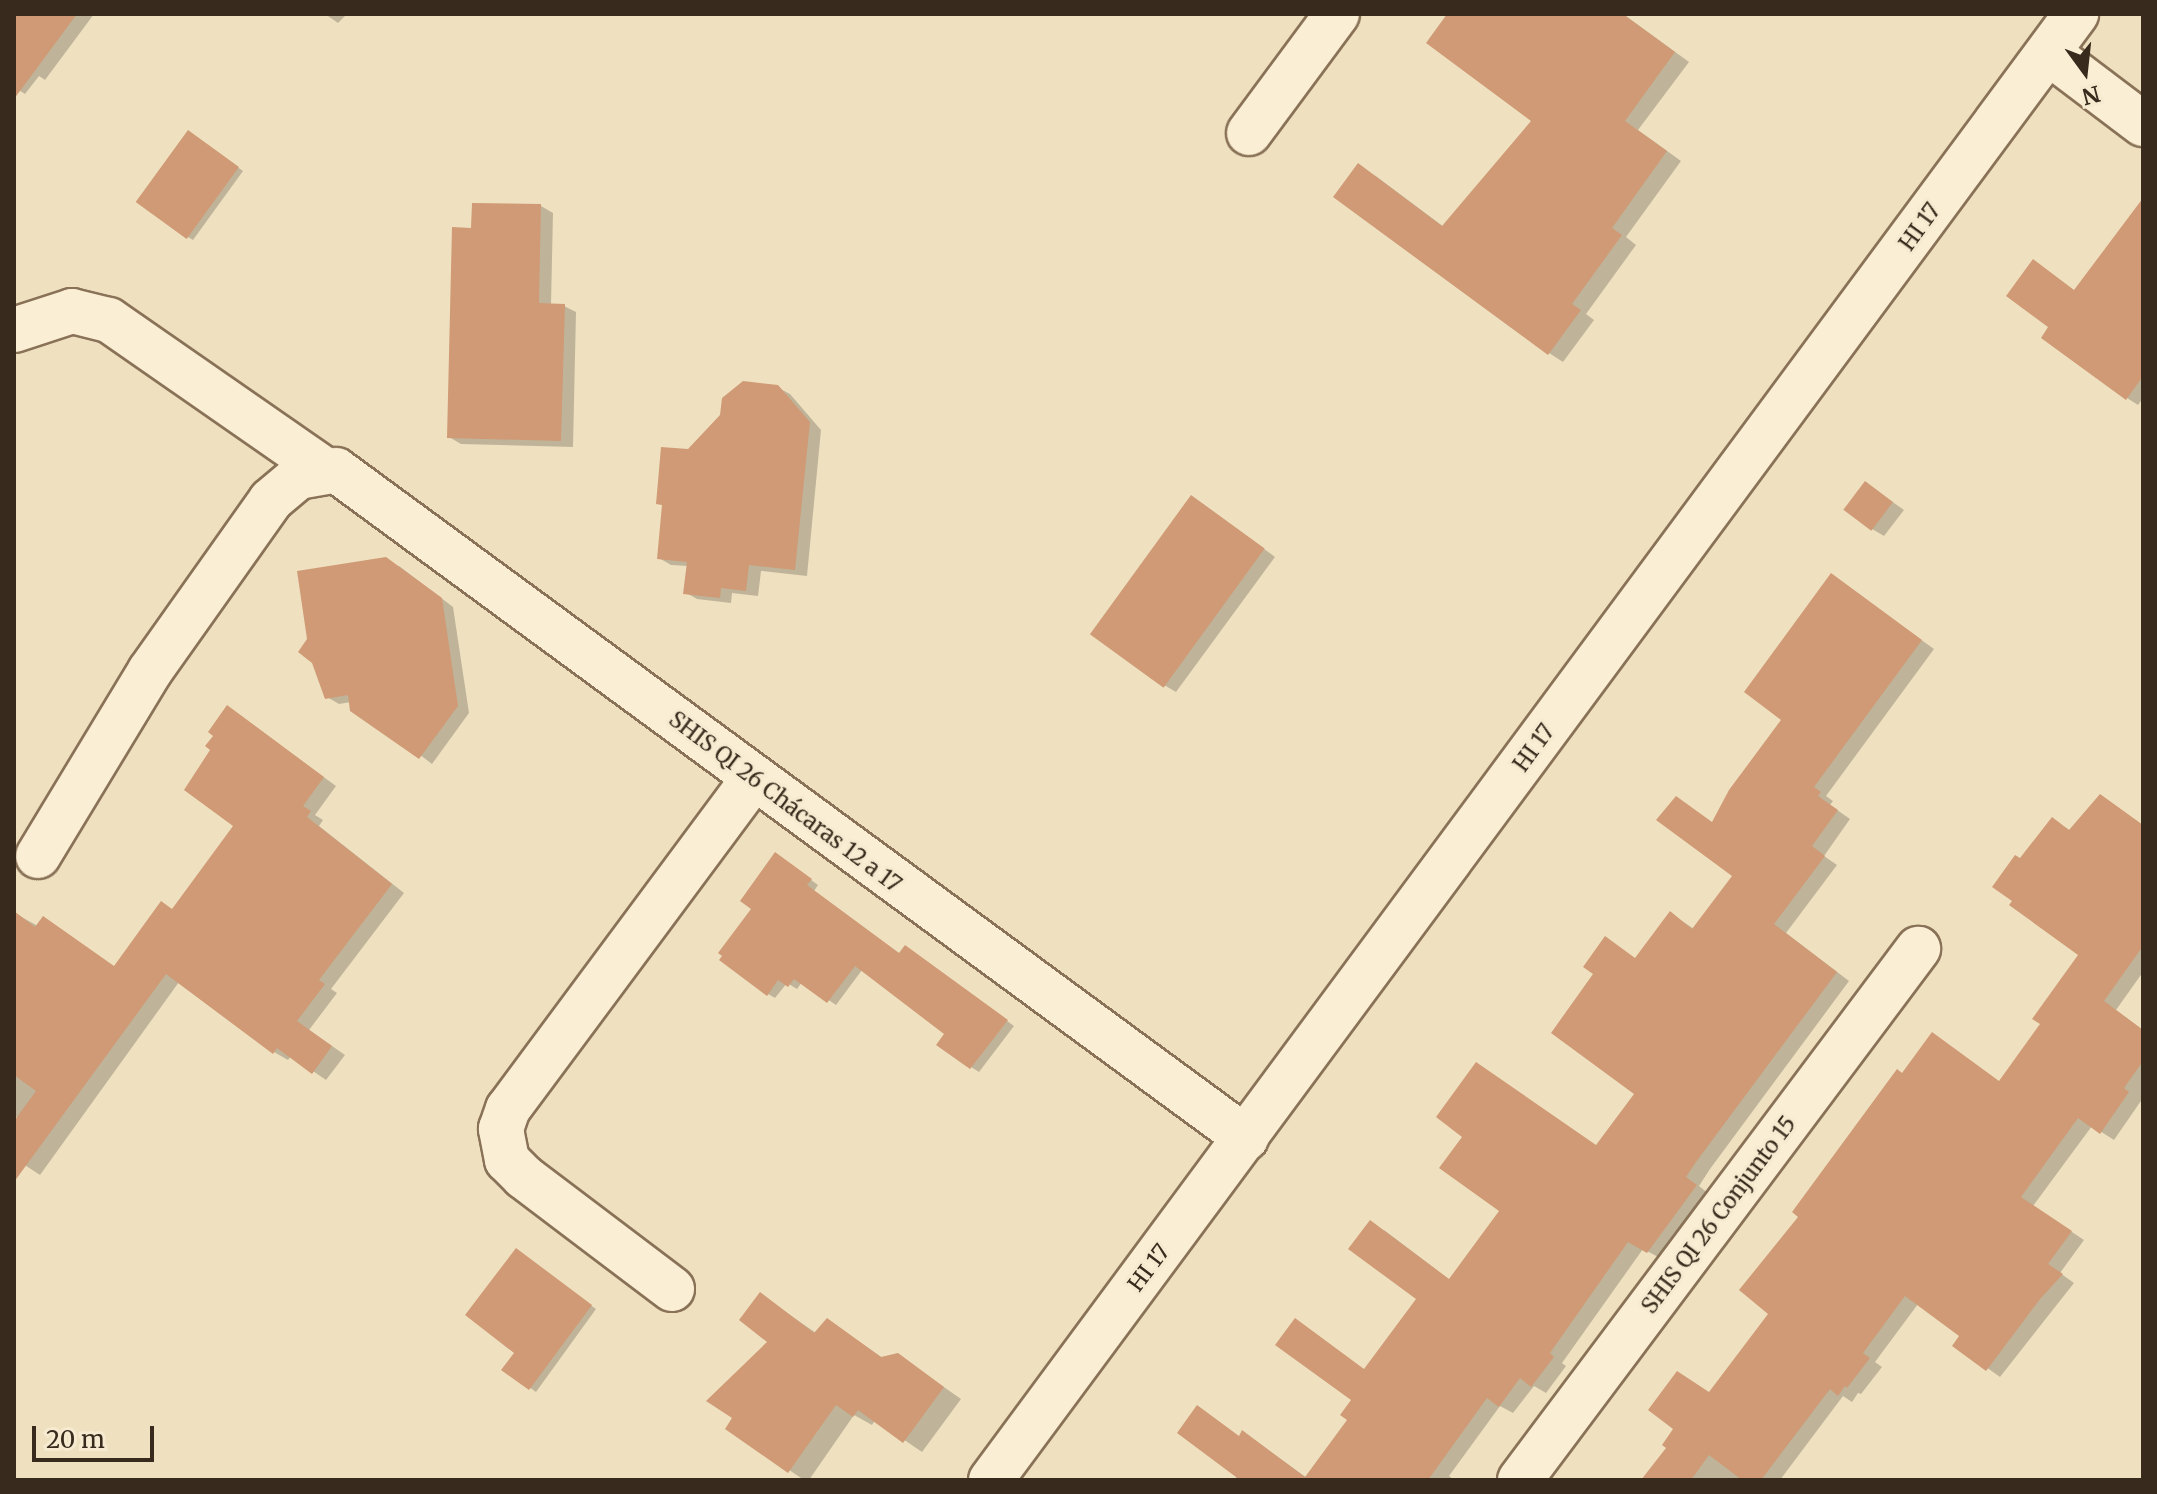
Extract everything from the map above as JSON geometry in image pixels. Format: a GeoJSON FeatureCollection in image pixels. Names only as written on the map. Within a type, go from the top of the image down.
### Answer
{"type":"FeatureCollection","features":[{"type":"Feature","properties":{"kind":"street"},"geometry":{"type":"LineString","coordinates":[[1249,133],[1337,14]]}},
{"type":"Feature","properties":{"kind":"street","name":"HI 17"},"geometry":{"type":"LineString","coordinates":[[991,1480],[2076,14]]}},
{"type":"Feature","properties":{"kind":"street"},"geometry":{"type":"LineString","coordinates":[[2049,53],[2143,124]]}},
{"type":"Feature","properties":{"kind":"street","name":"SHIS QI 26 Chácaras 12 a 17"},"geometry":{"type":"LineString","coordinates":[[14,330],[72,311],[109,320],[325,470],[343,472],[1246,1138]]}},
{"type":"Feature","properties":{"kind":"street"},"geometry":{"type":"LineString","coordinates":[[38,856],[150,671],[271,500],[298,477],[325,470]]}},
{"type":"Feature","properties":{"kind":"street"},"geometry":{"type":"LineString","coordinates":[[672,1289],[524,1177],[507,1160],[501,1129],[508,1109],[754,778]]}},
{"type":"Feature","properties":{"kind":"street","name":"SHIS QI 26 Conjunto 15"},"geometry":{"type":"LineString","coordinates":[[1520,1480],[1918,949]]}},
{"type":"Feature","properties":{"kind":"building"},"geometry":{"type":"Polygon","coordinates":[[[14,14],[77,14],[14,99],[14,14]]]}},
{"type":"Feature","properties":{"kind":"building"},"geometry":{"type":"Polygon","coordinates":[[[1447,14],[1623,14],[1675,52],[1625,121],[1667,151],[1612,228],[1622,235],[1572,304],[1581,310],[1548,355],[1333,197],[1358,163],[1442,226],[1531,121],[1426,43],[1447,14]]]}},
{"type":"Feature","properties":{"kind":"building"},"geometry":{"type":"Polygon","coordinates":[[[188,130],[239,167],[187,239],[136,202],[188,130]]]}},
{"type":"Feature","properties":{"kind":"building"},"geometry":{"type":"Polygon","coordinates":[[[2143,198],[2143,376],[2126,400],[2041,338],[2048,327],[2006,296],[2033,259],[2074,290],[2143,198]]]}},
{"type":"Feature","properties":{"kind":"building"},"geometry":{"type":"Polygon","coordinates":[[[472,203],[541,204],[539,303],[565,304],[561,441],[447,438],[452,227],[471,228],[472,203]]]}},
{"type":"Feature","properties":{"kind":"building"},"geometry":{"type":"Polygon","coordinates":[[[743,381],[778,385],[810,422],[795,570],[749,565],[746,591],[721,588],[720,598],[683,594],[687,562],[657,559],[662,505],[656,504],[661,447],[688,449],[720,415],[722,398],[743,381]]]}},
{"type":"Feature","properties":{"kind":"building"},"geometry":{"type":"Polygon","coordinates":[[[1865,481],[1893,502],[1871,531],[1843,510],[1865,481]]]}},
{"type":"Feature","properties":{"kind":"building"},"geometry":{"type":"Polygon","coordinates":[[[1191,495],[1265,548],[1164,688],[1090,634],[1191,495]]]}},
{"type":"Feature","properties":{"kind":"building"},"geometry":{"type":"Polygon","coordinates":[[[386,557],[442,598],[458,706],[419,759],[350,711],[348,695],[325,699],[312,663],[298,652],[307,639],[297,571],[386,557]]]}},
{"type":"Feature","properties":{"kind":"building"},"geometry":{"type":"Polygon","coordinates":[[[1831,573],[1922,640],[1814,787],[1821,792],[1818,796],[1838,810],[1812,846],[1825,856],[1774,924],[1837,972],[1696,1162],[1686,1177],[1697,1185],[1647,1253],[1628,1242],[1550,1353],[1554,1357],[1531,1387],[1520,1378],[1499,1407],[1487,1398],[1428,1480],[1240,1480],[1177,1433],[1197,1405],[1239,1436],[1242,1430],[1305,1477],[1347,1420],[1340,1415],[1351,1400],[1275,1345],[1295,1318],[1364,1369],[1416,1299],[1348,1249],[1370,1220],[1449,1279],[1499,1211],[1439,1168],[1462,1137],[1436,1117],[1476,1062],[1596,1145],[1634,1094],[1551,1033],[1593,974],[1583,967],[1605,936],[1635,958],[1670,911],[1692,929],[1732,876],[1656,820],[1676,796],[1712,822],[1729,790],[1781,720],[1744,692],[1831,573]]]}},
{"type":"Feature","properties":{"kind":"building"},"geometry":{"type":"Polygon","coordinates":[[[227,705],[324,777],[303,806],[311,811],[307,817],[392,884],[319,980],[325,984],[297,1021],[332,1046],[312,1074],[277,1048],[273,1054],[166,974],[14,1182],[14,1121],[36,1091],[14,1075],[14,911],[35,927],[43,916],[114,966],[161,901],[172,909],[233,826],[184,790],[210,750],[205,746],[213,736],[208,732],[227,705]]]}},
{"type":"Feature","properties":{"kind":"building"},"geometry":{"type":"Polygon","coordinates":[[[2100,794],[2143,825],[2143,946],[2104,1001],[2143,1030],[2143,1061],[2124,1088],[2129,1092],[2100,1134],[2078,1118],[2021,1197],[2072,1231],[2048,1264],[2063,1274],[2040,1299],[1986,1371],[1952,1346],[1959,1336],[1905,1296],[1863,1353],[1870,1358],[1847,1388],[1845,1386],[1838,1396],[1830,1389],[1761,1480],[1742,1480],[1709,1455],[1691,1480],[1641,1480],[1666,1448],[1662,1445],[1673,1429],[1648,1410],[1677,1371],[1709,1392],[1768,1314],[1739,1290],[1798,1217],[1792,1212],[1897,1069],[1902,1073],[1932,1032],[1999,1081],[2040,1024],[2032,1019],[2078,955],[2009,905],[2012,901],[1992,887],[2015,855],[2020,858],[2052,817],[2069,830],[2100,794]]]}},
{"type":"Feature","properties":{"kind":"building"},"geometry":{"type":"Polygon","coordinates":[[[775,852],[812,879],[807,885],[899,953],[905,945],[1008,1020],[970,1069],[936,1045],[944,1034],[855,966],[827,1003],[794,979],[788,987],[778,980],[767,996],[719,960],[722,956],[718,953],[751,909],[740,901],[775,852]]]}},
{"type":"Feature","properties":{"kind":"building"},"geometry":{"type":"Polygon","coordinates":[[[516,1248],[592,1305],[529,1390],[501,1370],[514,1353],[465,1315],[516,1248]]]}},
{"type":"Feature","properties":{"kind":"building"},"geometry":{"type":"Polygon","coordinates":[[[760,1292],[814,1333],[827,1318],[881,1357],[898,1353],[944,1387],[903,1443],[858,1410],[853,1417],[836,1405],[788,1473],[725,1429],[732,1418],[706,1401],[767,1342],[739,1320],[760,1292]]]}}]}
